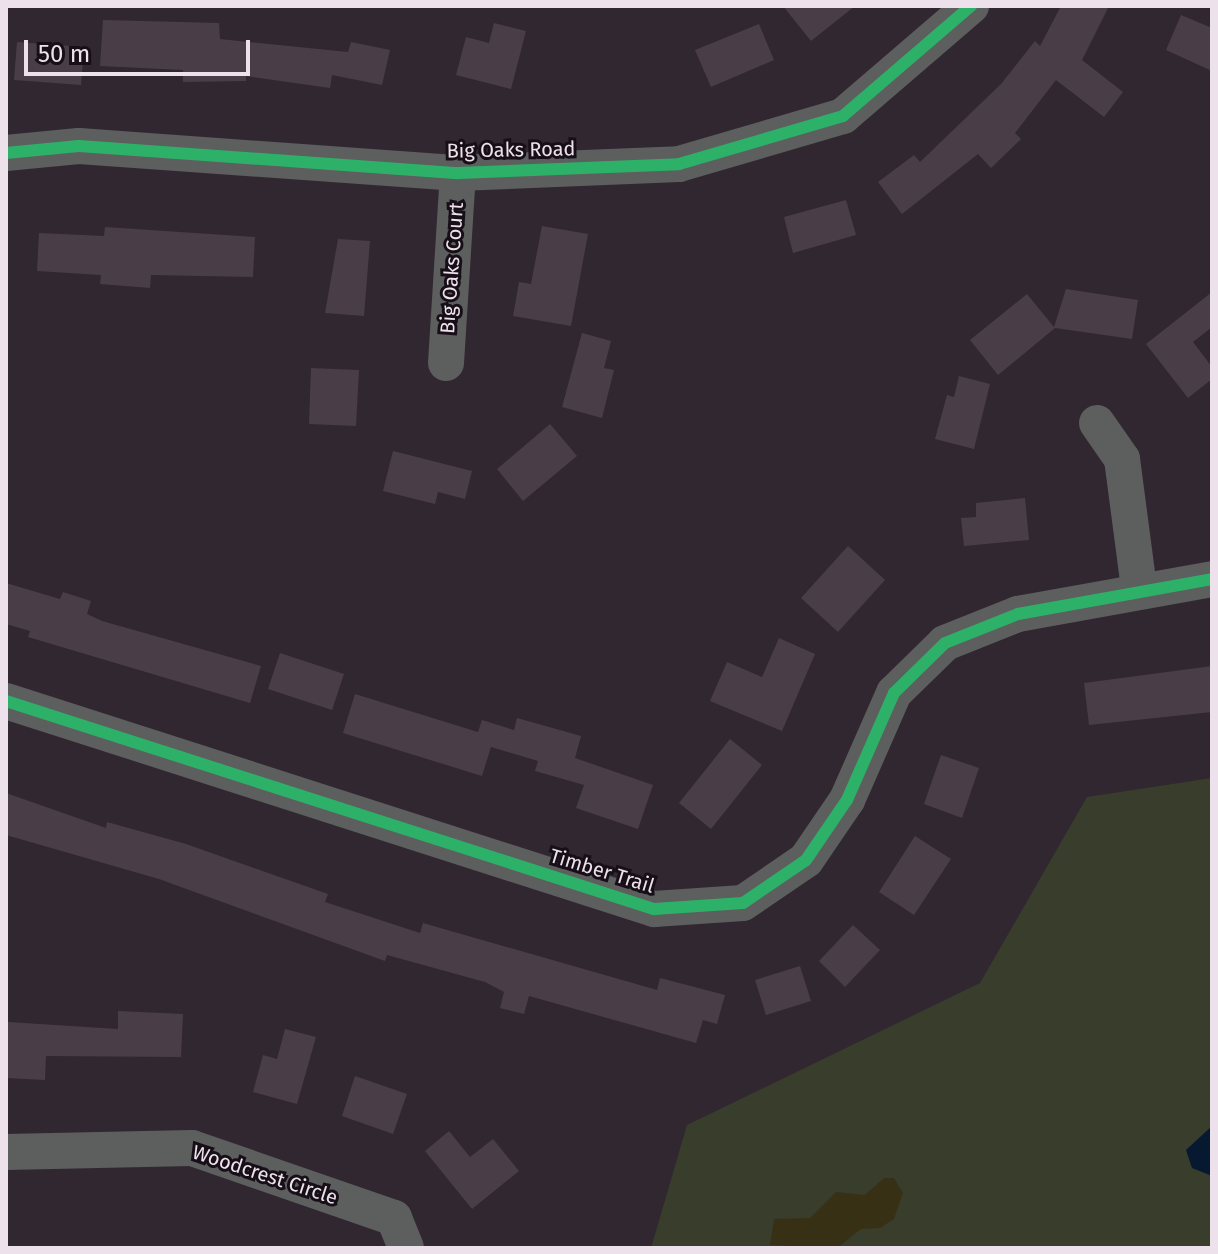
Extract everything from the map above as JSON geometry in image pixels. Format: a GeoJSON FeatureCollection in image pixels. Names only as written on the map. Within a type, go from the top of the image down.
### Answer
{"type":"FeatureCollection","features":[{"type":"Feature","properties":{"kind":"street","name":"Big Oaks Road"},"geometry":{"type":"LineString","coordinates":[[6,153],[79,146],[458,173],[679,164],[843,116],[971,6]]}},
{"type":"Feature","properties":{"kind":"street","name":"Big Oaks Court"},"geometry":{"type":"LineString","coordinates":[[446,363],[458,173]]}},
{"type":"Feature","properties":{"kind":"street"},"geometry":{"type":"LineString","coordinates":[[1097,423],[1122,459],[1139,588]]}},
{"type":"Feature","properties":{"kind":"street","name":"Timber Trail"},"geometry":{"type":"LineString","coordinates":[[6,701],[654,909],[743,903],[806,860],[847,800],[894,693],[945,643],[1018,614],[1139,588],[1212,579]]}},
{"type":"Feature","properties":{"kind":"street","name":"Woodcrest Circle"},"geometry":{"type":"LineString","coordinates":[[6,1152],[192,1148],[394,1218],[406,1248]]}},
{"type":"Feature","properties":{"kind":"green space"},"geometry":{"type":"Polygon","coordinates":[[[1212,778],[1212,1248],[651,1248],[687,1125],[980,983],[1087,797],[1212,778]]]}},
{"type":"Feature","properties":{"kind":"sand"},"geometry":{"type":"Polygon","coordinates":[[[884,1178],[894,1178],[903,1193],[894,1219],[880,1228],[861,1229],[837,1248],[770,1245],[774,1219],[810,1218],[836,1192],[865,1195],[884,1178]]]}},
{"type":"Feature","properties":{"kind":"water"},"geometry":{"type":"Polygon","coordinates":[[[1212,1126],[1212,1176],[1192,1168],[1186,1150],[1212,1126]]]}},
{"type":"Feature","properties":{"kind":"building"},"geometry":{"type":"Polygon","coordinates":[[[783,6],[855,6],[811,41],[783,6]]]}},
{"type":"Feature","properties":{"kind":"building"},"geometry":{"type":"Polygon","coordinates":[[[1061,6],[1109,6],[1082,60],[1123,92],[1104,117],[1056,80],[1015,133],[1021,139],[991,168],[978,154],[902,214],[878,182],[914,155],[920,162],[1001,84],[1035,41],[1040,46],[1061,6]]]}},
{"type":"Feature","properties":{"kind":"building"},"geometry":{"type":"Polygon","coordinates":[[[1181,15],[1212,28],[1212,71],[1166,50],[1181,15]]]}},
{"type":"Feature","properties":{"kind":"building"},"geometry":{"type":"Polygon","coordinates":[[[103,20],[219,23],[220,39],[348,52],[351,42],[390,50],[382,85],[332,75],[330,88],[246,76],[246,81],[183,82],[183,70],[100,66],[103,20]]]}},
{"type":"Feature","properties":{"kind":"building"},"geometry":{"type":"Polygon","coordinates":[[[494,23],[526,31],[511,89],[456,75],[466,37],[489,43],[494,23]]]}},
{"type":"Feature","properties":{"kind":"building"},"geometry":{"type":"Polygon","coordinates":[[[759,24],[774,60],[711,87],[695,50],[759,24]]]}},
{"type":"Feature","properties":{"kind":"building"},"geometry":{"type":"Polygon","coordinates":[[[17,42],[84,47],[81,85],[14,80],[17,42]]]}},
{"type":"Feature","properties":{"kind":"building"},"geometry":{"type":"Polygon","coordinates":[[[846,200],[856,235],[793,253],[784,217],[846,200]]]}},
{"type":"Feature","properties":{"kind":"building"},"geometry":{"type":"Polygon","coordinates":[[[542,226],[588,234],[571,326],[513,316],[519,282],[531,284],[542,226]]]}},
{"type":"Feature","properties":{"kind":"building"},"geometry":{"type":"Polygon","coordinates":[[[105,227],[255,237],[253,277],[151,275],[150,288],[100,284],[101,275],[37,271],[39,233],[104,236],[105,227]]]}},
{"type":"Feature","properties":{"kind":"building"},"geometry":{"type":"Polygon","coordinates":[[[338,239],[370,241],[364,316],[325,313],[338,239]]]}},
{"type":"Feature","properties":{"kind":"building"},"geometry":{"type":"Polygon","coordinates":[[[1066,289],[1138,300],[1132,339],[1055,328],[998,375],[970,340],[1027,294],[1054,327],[1066,289]]]}},
{"type":"Feature","properties":{"kind":"building"},"geometry":{"type":"Polygon","coordinates":[[[1212,292],[1212,327],[1193,342],[1212,367],[1212,379],[1188,398],[1146,344],[1212,292]]]}},
{"type":"Feature","properties":{"kind":"building"},"geometry":{"type":"Polygon","coordinates":[[[582,333],[611,341],[604,368],[614,370],[602,418],[562,407],[582,333]]]}},
{"type":"Feature","properties":{"kind":"building"},"geometry":{"type":"Polygon","coordinates":[[[311,368],[359,370],[356,426],[309,424],[311,368]]]}},
{"type":"Feature","properties":{"kind":"building"},"geometry":{"type":"Polygon","coordinates":[[[959,376],[990,384],[974,449],[935,439],[947,395],[954,397],[959,376]]]}},
{"type":"Feature","properties":{"kind":"building"},"geometry":{"type":"Polygon","coordinates":[[[550,424],[577,456],[523,501],[497,469],[550,424]]]}},
{"type":"Feature","properties":{"kind":"building"},"geometry":{"type":"Polygon","coordinates":[[[393,451],[472,471],[465,499],[438,492],[435,504],[383,491],[393,451]]]}},
{"type":"Feature","properties":{"kind":"building"},"geometry":{"type":"Polygon","coordinates":[[[1025,498],[1029,540],[964,546],[961,518],[976,517],[976,503],[1025,498]]]}},
{"type":"Feature","properties":{"kind":"building"},"geometry":{"type":"Polygon","coordinates":[[[848,546],[885,580],[838,632],[801,598],[848,546]]]}},
{"type":"Feature","properties":{"kind":"building"},"geometry":{"type":"Polygon","coordinates":[[[6,583],[60,599],[63,592],[91,601],[87,614],[102,621],[261,666],[250,703],[28,637],[30,631],[6,624],[6,583]]]}},
{"type":"Feature","properties":{"kind":"building"},"geometry":{"type":"Polygon","coordinates":[[[779,638],[815,654],[782,731],[710,701],[727,662],[762,677],[779,638]]]}},
{"type":"Feature","properties":{"kind":"building"},"geometry":{"type":"Polygon","coordinates":[[[280,653],[344,674],[332,710],[268,689],[280,653]]]}},
{"type":"Feature","properties":{"kind":"building"},"geometry":{"type":"Polygon","coordinates":[[[1212,666],[1212,712],[1089,725],[1084,683],[1212,666]]]}},
{"type":"Feature","properties":{"kind":"building"},"geometry":{"type":"Polygon","coordinates":[[[355,694],[478,732],[482,720],[514,730],[517,718],[581,736],[575,758],[653,785],[638,829],[576,808],[584,785],[535,771],[538,761],[491,747],[482,776],[343,733],[355,694]]]}},
{"type":"Feature","properties":{"kind":"building"},"geometry":{"type":"Polygon","coordinates":[[[730,739],[762,765],[711,829],[679,803],[730,739]]]}},
{"type":"Feature","properties":{"kind":"building"},"geometry":{"type":"Polygon","coordinates":[[[941,755],[979,768],[962,818],[924,804],[941,755]]]}},
{"type":"Feature","properties":{"kind":"building"},"geometry":{"type":"Polygon","coordinates":[[[6,793],[106,828],[107,822],[186,844],[328,894],[325,902],[420,933],[423,923],[657,990],[660,978],[725,995],[717,1024],[703,1020],[696,1043],[529,996],[524,1014],[500,1008],[504,992],[485,982],[387,955],[385,961],[159,879],[6,835],[6,793]]]}},
{"type":"Feature","properties":{"kind":"building"},"geometry":{"type":"Polygon","coordinates":[[[915,836],[951,859],[914,915],[879,892],[915,836]]]}},
{"type":"Feature","properties":{"kind":"building"},"geometry":{"type":"Polygon","coordinates":[[[853,925],[880,950],[845,987],[819,961],[853,925]]]}},
{"type":"Feature","properties":{"kind":"building"},"geometry":{"type":"Polygon","coordinates":[[[800,966],[811,1001],[766,1015],[755,980],[800,966]]]}},
{"type":"Feature","properties":{"kind":"building"},"geometry":{"type":"Polygon","coordinates":[[[118,1011],[183,1014],[181,1057],[46,1056],[45,1080],[6,1078],[8,1022],[118,1029],[118,1011]]]}},
{"type":"Feature","properties":{"kind":"building"},"geometry":{"type":"Polygon","coordinates":[[[285,1029],[316,1037],[297,1104],[253,1092],[263,1055],[277,1059],[285,1029]]]}},
{"type":"Feature","properties":{"kind":"building"},"geometry":{"type":"Polygon","coordinates":[[[355,1076],[407,1094],[393,1134],[342,1116],[355,1076]]]}},
{"type":"Feature","properties":{"kind":"building"},"geometry":{"type":"Polygon","coordinates":[[[449,1131],[470,1157],[493,1139],[519,1171],[472,1209],[425,1151],[449,1131]]]}},
{"type":"Feature","properties":{"kind":"cycle path"},"geometry":{"type":"LineString","coordinates":[[6,153],[79,146],[458,173],[679,164],[843,116],[971,6]]}},
{"type":"Feature","properties":{"kind":"cycle path"},"geometry":{"type":"LineString","coordinates":[[6,701],[654,909],[743,903],[806,860],[847,800],[894,693],[945,643],[1018,614],[1212,579]]}}]}
